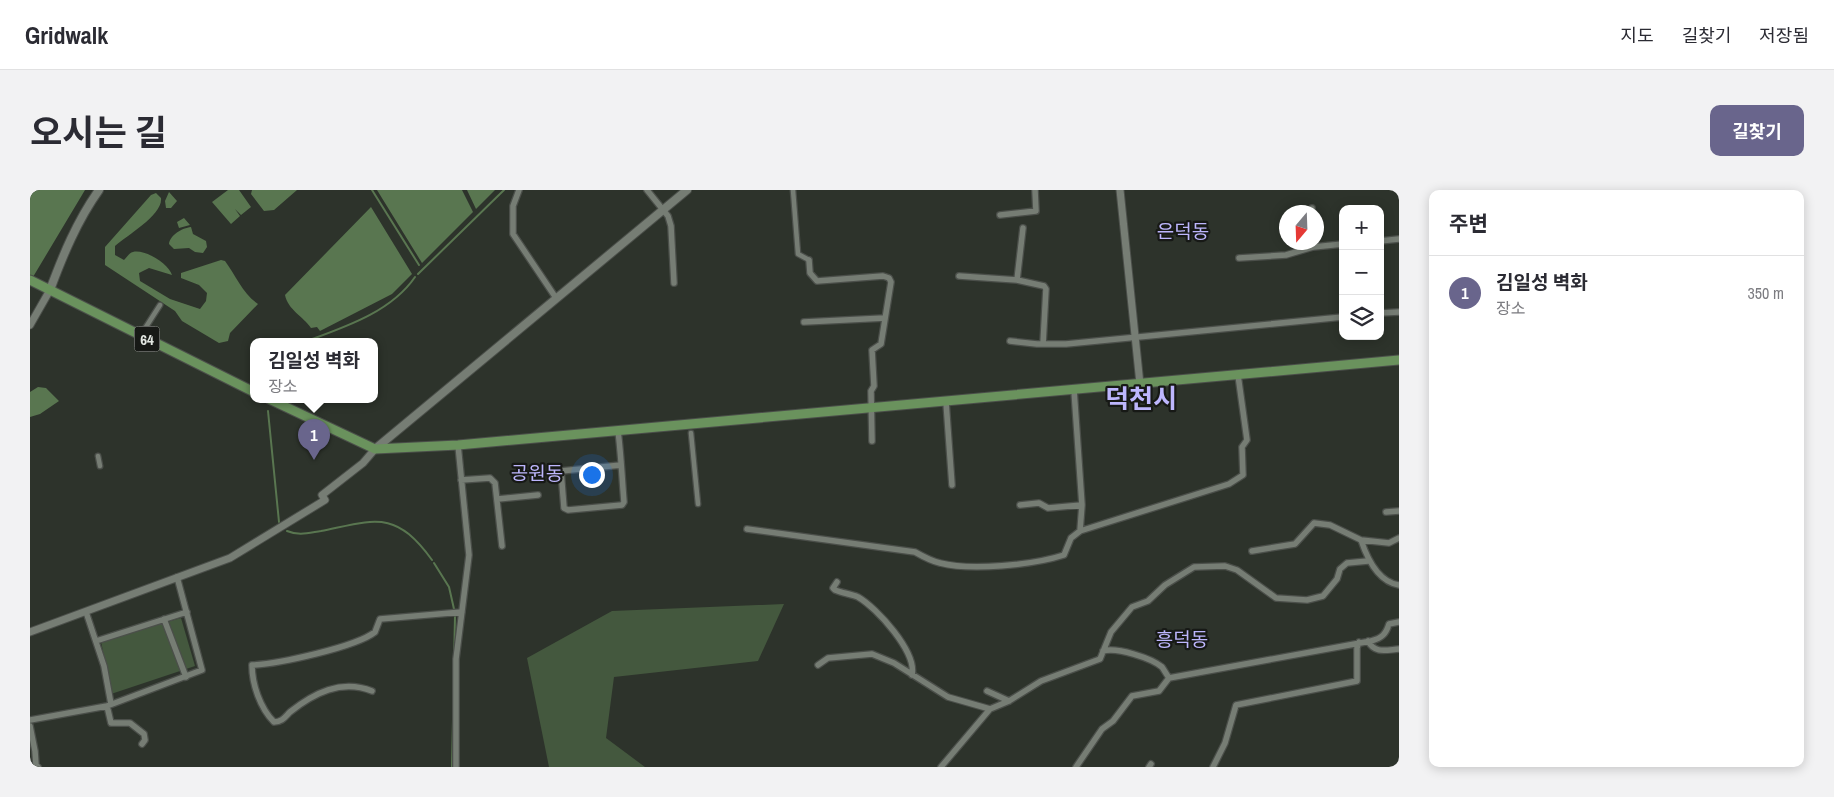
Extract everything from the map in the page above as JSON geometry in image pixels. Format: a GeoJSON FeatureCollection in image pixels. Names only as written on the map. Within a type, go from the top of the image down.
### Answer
{"type":"FeatureCollection","features":[{"type":"Feature","properties":{"kind":"main road"},"geometry":{"type":"LineString","coordinates":[[50,290],[66,250],[87,207],[99,190]]}},
{"type":"Feature","properties":{"kind":"main road"},"geometry":{"type":"LineString","coordinates":[[375,449],[687,190]]}},
{"type":"Feature","properties":{"kind":"main road","name":"64"},"geometry":{"type":"LineString","coordinates":[[30,280],[250,390]]}},
{"type":"Feature","properties":{"kind":"main road"},"geometry":{"type":"LineString","coordinates":[[277,403],[375,449],[458,445],[1399,360]]}},
{"type":"Feature","properties":{"kind":"street"},"geometry":{"type":"LineString","coordinates":[[519,190],[513,206],[513,234],[556,298]]}},
{"type":"Feature","properties":{"kind":"street"},"geometry":{"type":"LineString","coordinates":[[647,190],[664,209],[671,226],[674,283]]}},
{"type":"Feature","properties":{"kind":"street"},"geometry":{"type":"LineString","coordinates":[[793,190],[798,254],[809,260],[810,273],[817,280],[883,276],[889,278],[891,282],[881,344],[872,350],[874,386],[871,391],[872,441]]}},
{"type":"Feature","properties":{"kind":"street"},"geometry":{"type":"LineString","coordinates":[[1000,214],[1036,211],[1035,190]]}},
{"type":"Feature","properties":{"kind":"street"},"geometry":{"type":"LineString","coordinates":[[1120,190],[1140,384]]}},
{"type":"Feature","properties":{"kind":"street"},"geometry":{"type":"LineString","coordinates":[[1017,280],[1022,228]]}},
{"type":"Feature","properties":{"kind":"street"},"geometry":{"type":"LineString","coordinates":[[1384,241],[1399,240]]}},
{"type":"Feature","properties":{"kind":"street"},"geometry":{"type":"LineString","coordinates":[[1324,245],[1339,244]]}},
{"type":"Feature","properties":{"kind":"street"},"geometry":{"type":"LineString","coordinates":[[1239,258],[1286,255],[1300,250]]}},
{"type":"Feature","properties":{"kind":"street"},"geometry":{"type":"LineString","coordinates":[[959,276],[1041,283],[1046,289],[1043,344]]}},
{"type":"Feature","properties":{"kind":"street"},"geometry":{"type":"LineString","coordinates":[[30,325],[50,290]]}},
{"type":"Feature","properties":{"kind":"street"},"geometry":{"type":"LineString","coordinates":[[144,330],[160,305]]}},
{"type":"Feature","properties":{"kind":"street"},"geometry":{"type":"LineString","coordinates":[[1384,313],[1399,312]]}},
{"type":"Feature","properties":{"kind":"street"},"geometry":{"type":"LineString","coordinates":[[1010,341],[1043,344],[1339,317]]}},
{"type":"Feature","properties":{"kind":"street"},"geometry":{"type":"LineString","coordinates":[[804,322],[885,318]]}},
{"type":"Feature","properties":{"kind":"street"},"geometry":{"type":"LineString","coordinates":[[747,529],[915,552],[940,563],[984,567],[1064,556],[1071,538],[1080,531],[1229,484],[1243,475],[1242,447],[1247,440],[1238,375]]}},
{"type":"Feature","properties":{"kind":"street"},"geometry":{"type":"LineString","coordinates":[[1074,390],[1082,505],[1080,531]]}},
{"type":"Feature","properties":{"kind":"street"},"geometry":{"type":"LineString","coordinates":[[946,402],[952,485]]}},
{"type":"Feature","properties":{"kind":"street"},"geometry":{"type":"LineString","coordinates":[[618,431],[621,465],[622,505],[568,510],[564,508],[561,471],[621,465]]}},
{"type":"Feature","properties":{"kind":"street"},"geometry":{"type":"LineString","coordinates":[[691,433],[698,504]]}},
{"type":"Feature","properties":{"kind":"street"},"geometry":{"type":"LineString","coordinates":[[456,767],[456,659],[469,555],[458,445]]}},
{"type":"Feature","properties":{"kind":"street"},"geometry":{"type":"LineString","coordinates":[[30,632],[230,558],[325,500],[322,495],[363,463],[375,449]]}},
{"type":"Feature","properties":{"kind":"street"},"geometry":{"type":"LineString","coordinates":[[98,456],[100,466]]}},
{"type":"Feature","properties":{"kind":"street"},"geometry":{"type":"LineString","coordinates":[[461,480],[490,478],[495,483],[502,546]]}},
{"type":"Feature","properties":{"kind":"street"},"geometry":{"type":"LineString","coordinates":[[498,499],[538,495]]}},
{"type":"Feature","properties":{"kind":"street"},"geometry":{"type":"LineString","coordinates":[[1020,505],[1039,503],[1048,508],[1082,505]]}},
{"type":"Feature","properties":{"kind":"street"},"geometry":{"type":"LineString","coordinates":[[1386,512],[1399,511]]}},
{"type":"Feature","properties":{"kind":"street"},"geometry":{"type":"LineString","coordinates":[[1252,551],[1294,544],[1314,522],[1330,525],[1361,540],[1389,543],[1399,538]]}},
{"type":"Feature","properties":{"kind":"street"},"geometry":{"type":"LineString","coordinates":[[1361,540],[1368,561],[1384,577],[1399,585]]}},
{"type":"Feature","properties":{"kind":"street"},"geometry":{"type":"LineString","coordinates":[[941,767],[990,709],[1009,701],[1041,681],[1100,659],[1111,632],[1132,607],[1148,601],[1164,585],[1194,567],[1225,566],[1237,570],[1276,598],[1306,600],[1323,596],[1337,579],[1340,569],[1347,563],[1368,561]]}},
{"type":"Feature","properties":{"kind":"street"},"geometry":{"type":"LineString","coordinates":[[30,720],[109,705],[202,670],[203,666],[177,577]]}},
{"type":"Feature","properties":{"kind":"street"},"geometry":{"type":"LineString","coordinates":[[837,582],[833,588],[835,590],[856,597],[891,626],[912,663],[912,675]]}},
{"type":"Feature","properties":{"kind":"street"},"geometry":{"type":"LineString","coordinates":[[86,612],[96,641],[109,705],[110,724],[130,723],[144,734],[145,740],[142,744]]}},
{"type":"Feature","properties":{"kind":"street"},"geometry":{"type":"LineString","coordinates":[[96,641],[187,612]]}},
{"type":"Feature","properties":{"kind":"street"},"geometry":{"type":"LineString","coordinates":[[372,690],[351,685],[332,688],[298,706],[281,721],[274,722],[253,684],[252,665],[276,663],[360,641],[376,632],[380,619],[462,612]]}},
{"type":"Feature","properties":{"kind":"street"},"geometry":{"type":"LineString","coordinates":[[164,619],[186,677]]}},
{"type":"Feature","properties":{"kind":"street"},"geometry":{"type":"LineString","coordinates":[[1076,767],[1102,729],[1113,721],[1132,696],[1159,692],[1169,678],[1368,641],[1380,638],[1386,632],[1389,624],[1399,622]]}},
{"type":"Feature","properties":{"kind":"street"},"geometry":{"type":"LineString","coordinates":[[1368,641],[1372,648],[1380,651],[1399,649]]}},
{"type":"Feature","properties":{"kind":"street"},"geometry":{"type":"LineString","coordinates":[[1213,767],[1225,744],[1236,705],[1357,681],[1357,648],[1359,642]]}},
{"type":"Feature","properties":{"kind":"street"},"geometry":{"type":"LineString","coordinates":[[1103,651],[1115,649],[1154,663],[1162,668],[1169,678]]}},
{"type":"Feature","properties":{"kind":"street"},"geometry":{"type":"LineString","coordinates":[[818,665],[828,658],[872,654],[894,663],[948,697],[990,709]]}},
{"type":"Feature","properties":{"kind":"street"},"geometry":{"type":"LineString","coordinates":[[986,691],[1009,701]]}},
{"type":"Feature","properties":{"kind":"street"},"geometry":{"type":"LineString","coordinates":[[30,726],[38,767]]}},
{"type":"Feature","properties":{"kind":"shaded area"},"geometry":{"type":"Polygon","coordinates":[[[30,190],[85,190],[30,282],[30,190]]]}},
{"type":"Feature","properties":{"kind":"shaded area"},"geometry":{"type":"Polygon","coordinates":[[[228,190],[239,190],[251,207],[241,215],[235,209],[240,216],[231,224],[212,202],[228,190]]]}},
{"type":"Feature","properties":{"kind":"shaded area"},"geometry":{"type":"Polygon","coordinates":[[[252,190],[297,190],[274,210],[264,211],[251,194],[252,190]]]}},
{"type":"Feature","properties":{"kind":"shaded area"},"geometry":{"type":"Polygon","coordinates":[[[377,190],[462,190],[473,212],[422,263],[377,190]]]}},
{"type":"Feature","properties":{"kind":"shaded area"},"geometry":{"type":"Polygon","coordinates":[[[467,190],[495,190],[476,209],[467,190]]]}},
{"type":"Feature","properties":{"kind":"shaded area"},"geometry":{"type":"Polygon","coordinates":[[[169,192],[177,201],[171,208],[166,208],[165,201],[169,192]]]}},
{"type":"Feature","properties":{"kind":"shaded area"},"geometry":{"type":"Polygon","coordinates":[[[156,193],[161,198],[156,211],[115,246],[115,255],[124,260],[130,253],[138,252],[156,258],[166,266],[172,275],[149,268],[139,273],[140,281],[170,299],[200,309],[206,301],[207,293],[199,285],[181,278],[181,273],[221,260],[225,261],[244,290],[258,304],[230,333],[228,341],[219,343],[182,321],[175,311],[105,265],[105,247],[151,195],[156,193]]]}},
{"type":"Feature","properties":{"kind":"shaded area"},"geometry":{"type":"Polygon","coordinates":[[[371,207],[412,274],[392,294],[320,331],[317,327],[311,328],[292,309],[285,295],[371,207]]]}},
{"type":"Feature","properties":{"kind":"shaded area"},"geometry":{"type":"Polygon","coordinates":[[[184,218],[190,225],[179,228],[177,222],[184,218]]]}},
{"type":"Feature","properties":{"kind":"shaded area"},"geometry":{"type":"Polygon","coordinates":[[[191,227],[193,234],[206,241],[207,247],[203,253],[195,252],[189,248],[174,249],[169,244],[177,232],[191,227]]]}},
{"type":"Feature","properties":{"kind":"shaded area"},"geometry":{"type":"Polygon","coordinates":[[[38,387],[46,388],[59,401],[40,414],[30,417],[30,392],[38,387]]]}},
{"type":"Feature","properties":{"kind":"shaded area"},"geometry":{"type":"Polygon","coordinates":[[[784,604],[758,661],[614,677],[606,738],[645,767],[549,767],[527,658],[612,611],[784,604]]]}},
{"type":"Feature","properties":{"kind":"shaded area"},"geometry":{"type":"Polygon","coordinates":[[[181,618],[195,666],[111,694],[101,641],[181,618]]]}},
{"type":"Feature","properties":{"kind":"waterway"},"geometry":{"type":"LineString","coordinates":[[372,190],[419,265]]}},
{"type":"Feature","properties":{"kind":"waterway"},"geometry":{"type":"LineString","coordinates":[[418,274],[504,190]]}},
{"type":"Feature","properties":{"kind":"waterway"},"geometry":{"type":"LineString","coordinates":[[315,338],[352,324],[380,309],[393,300],[415,277]]}},
{"type":"Feature","properties":{"kind":"waterway"},"geometry":{"type":"LineString","coordinates":[[268,411],[279,522]]}},
{"type":"Feature","properties":{"kind":"waterway"},"geometry":{"type":"LineString","coordinates":[[287,531],[304,534],[356,524],[383,522],[407,532],[432,560]]}},
{"type":"Feature","properties":{"kind":"waterway"},"geometry":{"type":"LineString","coordinates":[[434,563],[449,587],[454,609]]}},
{"type":"Feature","properties":{"kind":"waterway"},"geometry":{"type":"LineString","coordinates":[[453,710],[455,616]]}},
{"type":"Feature","properties":{"kind":"waterway"},"geometry":{"type":"LineString","coordinates":[[452,767],[453,719]]}},
{"type":"Feature","properties":{"kind":"place","name":"김일성 벽화"},"geometry":{"type":"Point","coordinates":[314,460]}},
{"type":"Feature","properties":{"kind":"district","name":"은덕동"},"geometry":{"type":"Point","coordinates":[1183,231]}},
{"type":"Feature","properties":{"kind":"district","name":"덕천시"},"geometry":{"type":"Point","coordinates":[1141,398]}},
{"type":"Feature","properties":{"kind":"district","name":"공원동"},"geometry":{"type":"Point","coordinates":[537,473]}},
{"type":"Feature","properties":{"kind":"district","name":"흥덕동"},"geometry":{"type":"Point","coordinates":[1182,639]}}]}
